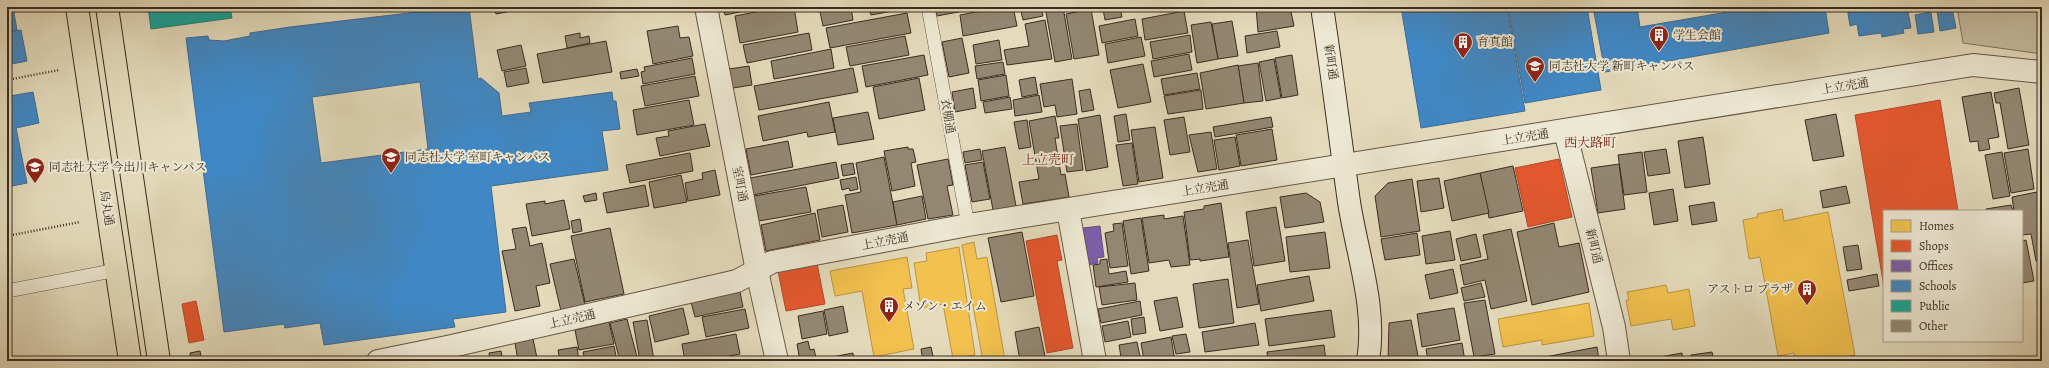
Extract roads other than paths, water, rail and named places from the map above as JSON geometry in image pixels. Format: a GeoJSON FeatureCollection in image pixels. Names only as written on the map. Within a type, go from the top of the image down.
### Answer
{"type":"FeatureCollection","features":[{"type":"Feature","properties":{"kind":"highway","name":"烏丸通"},"geometry":{"type":"LineString","coordinates":[[77,7],[130,361]]}},
{"type":"Feature","properties":{"kind":"highway"},"geometry":{"type":"LineString","coordinates":[[107,7],[159,361]]}},
{"type":"Feature","properties":{"kind":"street","name":"室町通"},"geometry":{"type":"LineString","coordinates":[[706,7],[757,271],[777,361]]}},
{"type":"Feature","properties":{"kind":"street","name":"新町通"},"geometry":{"type":"LineString","coordinates":[[1322,7],[1350,203],[1368,303],[1370,350],[1368,361]]}},
{"type":"Feature","properties":{"kind":"street","name":"上立売通"},"geometry":{"type":"LineString","coordinates":[[378,361],[452,346],[738,281],[772,262],[968,225],[1973,65],[2042,72]]}},
{"type":"Feature","properties":{"kind":"street","name":"新町通"},"geometry":{"type":"LineString","coordinates":[[1565,131],[1614,327],[1619,361]]}},
{"type":"Feature","properties":{"kind":"street"},"geometry":{"type":"LineString","coordinates":[[1068,210],[1095,361]]}},
{"type":"Feature","properties":{"kind":"lane","name":"衣棚通"},"geometry":{"type":"LineString","coordinates":[[928,7],[968,225]]}},
{"type":"Feature","properties":{"kind":"lane"},"geometry":{"type":"LineString","coordinates":[[7,291],[117,270]]}},
{"type":"Feature","properties":{"kind":"place","name":"学生会館"},"geometry":{"type":"Point","coordinates":[1659,52]}},
{"type":"Feature","properties":{"kind":"place","name":"育真館"},"geometry":{"type":"Point","coordinates":[1463,59]}},
{"type":"Feature","properties":{"kind":"place","name":"同志社大学 新町キャンパス"},"geometry":{"type":"Point","coordinates":[1535,83]}},
{"type":"Feature","properties":{"kind":"place","name":"同志社大学 室町キャンパス"},"geometry":{"type":"Point","coordinates":[391,174]}},
{"type":"Feature","properties":{"kind":"place","name":"同志社大学 今出川キャンパス"},"geometry":{"type":"Point","coordinates":[35,184]}},
{"type":"Feature","properties":{"kind":"place","name":"アストロ プラザ"},"geometry":{"type":"Point","coordinates":[1807,306]}},
{"type":"Feature","properties":{"kind":"place","name":"メゾン・エイム"},"geometry":{"type":"Point","coordinates":[889,323]}},
{"type":"Feature","properties":{"kind":"district","name":"西大路町"},"geometry":{"type":"Point","coordinates":[1590,142]}},
{"type":"Feature","properties":{"kind":"district","name":"上立売町"},"geometry":{"type":"Point","coordinates":[1048,159]}}]}
